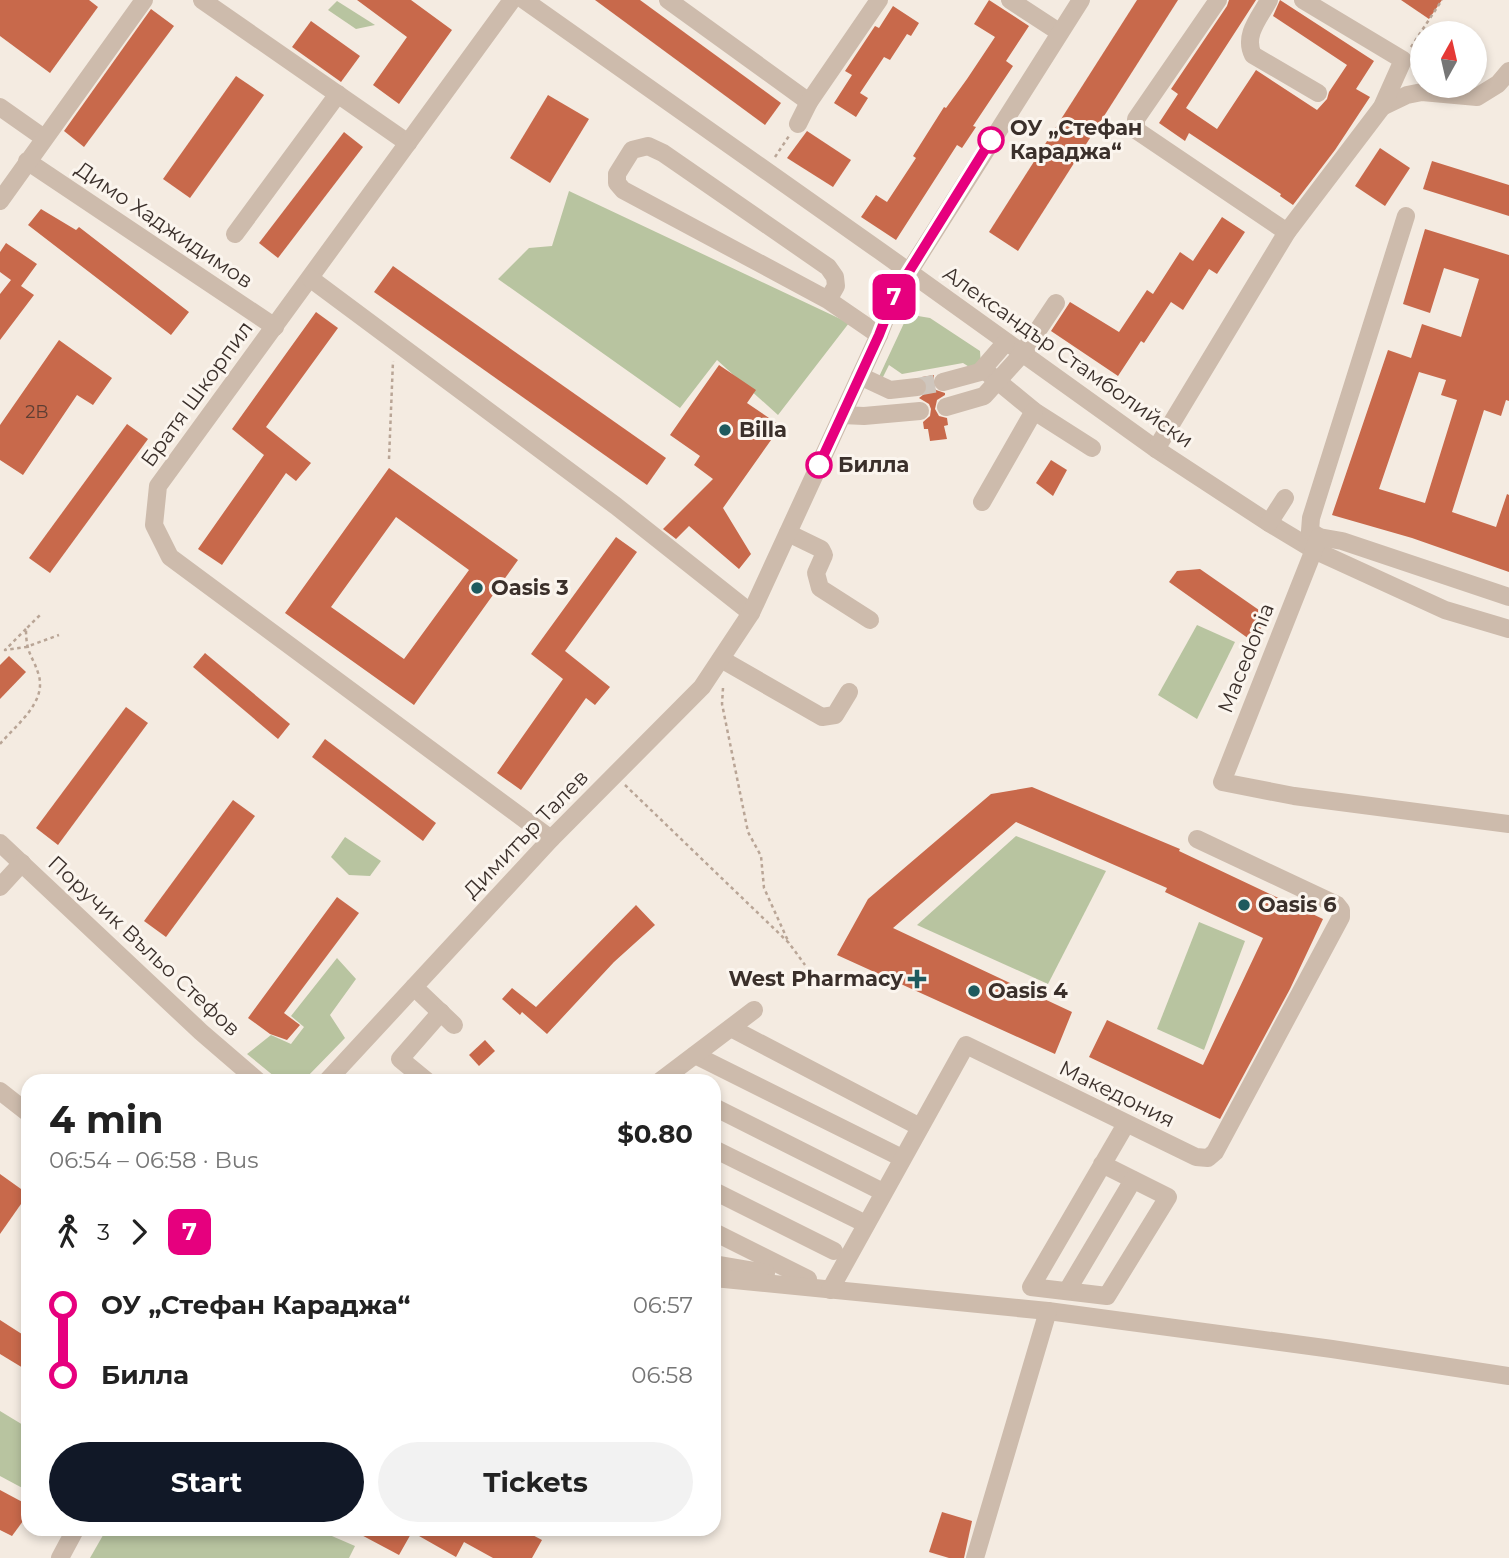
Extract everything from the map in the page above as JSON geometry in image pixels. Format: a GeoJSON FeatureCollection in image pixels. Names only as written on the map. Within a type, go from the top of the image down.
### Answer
{"type":"FeatureCollection","features":[{"type":"Feature","properties":{"kind":"street"},"geometry":{"type":"LineString","coordinates":[[0,201],[144,0]]}},
{"type":"Feature","properties":{"kind":"street"},"geometry":{"type":"LineString","coordinates":[[202,0],[408,143]]}},
{"type":"Feature","properties":{"kind":"street","name":"Братя Шкорпил"},"geometry":{"type":"LineString","coordinates":[[512,0],[158,486],[154,525],[170,557],[551,839]]}},
{"type":"Feature","properties":{"kind":"street","name":"Александър Стамболийски"},"geometry":{"type":"LineString","coordinates":[[524,0],[1156,449],[1269,523],[1445,610],[1509,629]]}},
{"type":"Feature","properties":{"kind":"street"},"geometry":{"type":"LineString","coordinates":[[668,0],[809,102]]}},
{"type":"Feature","properties":{"kind":"street"},"geometry":{"type":"LineString","coordinates":[[798,124],[809,102],[879,0]]}},
{"type":"Feature","properties":{"kind":"street"},"geometry":{"type":"LineString","coordinates":[[1010,0],[1059,32]]}},
{"type":"Feature","properties":{"kind":"street","name":"Димитър Талев"},"geometry":{"type":"LineString","coordinates":[[333,1074],[551,839],[702,687],[751,613],[879,335],[895,294],[1081,0]]}},
{"type":"Feature","properties":{"kind":"street"},"geometry":{"type":"LineString","coordinates":[[1218,0],[1136,119],[1136,130],[1287,232]]}},
{"type":"Feature","properties":{"kind":"street"},"geometry":{"type":"LineString","coordinates":[[1269,0],[1249,37],[1253,55],[1318,93]]}},
{"type":"Feature","properties":{"kind":"street"},"geometry":{"type":"LineString","coordinates":[[1156,449],[1287,232],[1382,107],[1403,60],[1303,0]]}},
{"type":"Feature","properties":{"kind":"street"},"geometry":{"type":"LineString","coordinates":[[1382,107],[1407,95],[1422,92],[1477,97],[1498,83],[1509,71]]}},
{"type":"Feature","properties":{"kind":"street"},"geometry":{"type":"LineString","coordinates":[[235,234],[338,94]]}},
{"type":"Feature","properties":{"kind":"street"},"geometry":{"type":"LineString","coordinates":[[0,107],[44,138]]}},
{"type":"Feature","properties":{"kind":"street"},"geometry":{"type":"LineString","coordinates":[[828,300],[836,286],[835,277],[828,267],[663,153],[648,146],[632,150],[617,174],[617,183],[623,190],[828,300],[879,335]]}},
{"type":"Feature","properties":{"kind":"street","name":"Димо Хаджидимов"},"geometry":{"type":"LineString","coordinates":[[27,161],[275,327]]}},
{"type":"Feature","properties":{"kind":"street"},"geometry":{"type":"LineString","coordinates":[[1406,216],[1311,518],[1310,531],[1316,544],[1342,541],[1509,597]]}},
{"type":"Feature","properties":{"kind":"street"},"geometry":{"type":"LineString","coordinates":[[311,279],[615,506],[751,613]]}},
{"type":"Feature","properties":{"kind":"street"},"geometry":{"type":"LineString","coordinates":[[946,407],[979,399],[997,382],[1022,354],[1056,303]]}},
{"type":"Feature","properties":{"kind":"street"},"geometry":{"type":"LineString","coordinates":[[943,382],[983,369],[1006,342]]}},
{"type":"Feature","properties":{"kind":"street"},"geometry":{"type":"LineString","coordinates":[[983,369],[1034,411],[1092,448]]}},
{"type":"Feature","properties":{"kind":"street"},"geometry":{"type":"LineString","coordinates":[[860,376],[890,390],[917,387]]}},
{"type":"Feature","properties":{"kind":"street"},"geometry":{"type":"LineString","coordinates":[[842,415],[864,416],[920,411]]}},
{"type":"Feature","properties":{"kind":"street"},"geometry":{"type":"LineString","coordinates":[[982,502],[1034,411]]}},
{"type":"Feature","properties":{"kind":"street"},"geometry":{"type":"LineString","coordinates":[[1269,523],[1285,498]]}},
{"type":"Feature","properties":{"kind":"street"},"geometry":{"type":"LineString","coordinates":[[788,533],[821,549],[824,555],[816,573],[820,588],[870,620]]}},
{"type":"Feature","properties":{"kind":"street","name":"Macedonia"},"geometry":{"type":"LineString","coordinates":[[1316,544],[1222,782],[1293,796],[1509,824]]}},
{"type":"Feature","properties":{"kind":"street"},"geometry":{"type":"LineString","coordinates":[[720,659],[822,717],[835,715],[849,692]]}},
{"type":"Feature","properties":{"kind":"street","name":"Македония"},"geometry":{"type":"LineString","coordinates":[[830,1290],[966,1045],[1196,1157],[1208,1158],[1215,1152],[1341,917],[1341,910],[1336,905],[1198,839]]}},
{"type":"Feature","properties":{"kind":"street","name":"Поручик Въльо Стефов"},"geometry":{"type":"LineString","coordinates":[[0,843],[201,1032],[250,1074]]}},
{"type":"Feature","properties":{"kind":"street"},"geometry":{"type":"LineString","coordinates":[[0,887],[22,863]]}},
{"type":"Feature","properties":{"kind":"street"},"geometry":{"type":"LineString","coordinates":[[414,987],[454,1025]]}},
{"type":"Feature","properties":{"kind":"street"},"geometry":{"type":"LineString","coordinates":[[670,1074],[754,1010]]}},
{"type":"Feature","properties":{"kind":"street"},"geometry":{"type":"LineString","coordinates":[[418,1074],[400,1059],[441,1012]]}},
{"type":"Feature","properties":{"kind":"street"},"geometry":{"type":"LineString","coordinates":[[731,1028],[919,1127]]}},
{"type":"Feature","properties":{"kind":"street"},"geometry":{"type":"LineString","coordinates":[[695,1055],[902,1158]]}},
{"type":"Feature","properties":{"kind":"street"},"geometry":{"type":"LineString","coordinates":[[0,1091],[21,1108]]}},
{"type":"Feature","properties":{"kind":"street"},"geometry":{"type":"LineString","coordinates":[[721,1111],[883,1192]]}},
{"type":"Feature","properties":{"kind":"street"},"geometry":{"type":"LineString","coordinates":[[1102,1164],[1168,1196],[1107,1296],[1031,1287],[1102,1164],[1126,1124]]}},
{"type":"Feature","properties":{"kind":"street"},"geometry":{"type":"LineString","coordinates":[[721,1152],[866,1224]]}},
{"type":"Feature","properties":{"kind":"street"},"geometry":{"type":"LineString","coordinates":[[1068,1291],[1133,1180]]}},
{"type":"Feature","properties":{"kind":"street"},"geometry":{"type":"LineString","coordinates":[[721,1194],[834,1251]]}},
{"type":"Feature","properties":{"kind":"street"},"geometry":{"type":"LineString","coordinates":[[721,1236],[808,1279],[721,1265]]}},
{"type":"Feature","properties":{"kind":"street"},"geometry":{"type":"LineString","coordinates":[[721,1280],[1048,1311],[1509,1376]]}},
{"type":"Feature","properties":{"kind":"street"},"geometry":{"type":"LineString","coordinates":[[975,1558],[1048,1311]]}},
{"type":"Feature","properties":{"kind":"street"},"geometry":{"type":"LineString","coordinates":[[60,1558],[72,1536]]}},
{"type":"Feature","properties":{"kind":"path"},"geometry":{"type":"LineString","coordinates":[[1403,60],[1442,0]]}},
{"type":"Feature","properties":{"kind":"path"},"geometry":{"type":"LineString","coordinates":[[765,171],[798,124]]}},
{"type":"Feature","properties":{"kind":"path"},"geometry":{"type":"LineString","coordinates":[[389,459],[394,341]]}},
{"type":"Feature","properties":{"kind":"path"},"geometry":{"type":"LineString","coordinates":[[40,615],[5,650],[26,647],[59,635]]}},
{"type":"Feature","properties":{"kind":"path"},"geometry":{"type":"LineString","coordinates":[[0,744],[36,701],[41,691],[38,674],[26,647],[26,629]]}},
{"type":"Feature","properties":{"kind":"path"},"geometry":{"type":"LineString","coordinates":[[723,686],[722,704],[748,832],[761,856],[764,888],[789,943]]}},
{"type":"Feature","properties":{"kind":"path"},"geometry":{"type":"LineString","coordinates":[[615,776],[789,943],[805,965]]}},
{"type":"Feature","properties":{"kind":"green space"},"geometry":{"type":"Polygon","coordinates":[[[337,1],[375,25],[356,29],[328,10],[337,1]]]}},
{"type":"Feature","properties":{"kind":"green space"},"geometry":{"type":"Polygon","coordinates":[[[569,191],[849,323],[778,415],[717,360],[680,408],[498,279],[529,248],[552,246],[569,191]]]}},
{"type":"Feature","properties":{"kind":"green space"},"geometry":{"type":"Polygon","coordinates":[[[918,316],[930,318],[980,351],[981,366],[974,370],[963,363],[902,374],[889,365],[879,385],[877,381],[905,321],[918,316]]]}},
{"type":"Feature","properties":{"kind":"green space"},"geometry":{"type":"Polygon","coordinates":[[[1197,625],[1235,642],[1197,719],[1158,695],[1197,625]]]}},
{"type":"Feature","properties":{"kind":"green space"},"geometry":{"type":"Polygon","coordinates":[[[1016,836],[1106,871],[1048,984],[917,925],[1016,836]]]}},
{"type":"Feature","properties":{"kind":"green space"},"geometry":{"type":"Polygon","coordinates":[[[345,837],[381,861],[370,876],[349,875],[331,857],[345,837]]]}},
{"type":"Feature","properties":{"kind":"green space"},"geometry":{"type":"Polygon","coordinates":[[[1199,922],[1245,941],[1204,1050],[1157,1029],[1199,922]]]}},
{"type":"Feature","properties":{"kind":"green space"},"geometry":{"type":"Polygon","coordinates":[[[337,958],[356,979],[330,1015],[345,1038],[310,1074],[271,1074],[247,1054],[271,1035],[291,1044],[304,1027],[291,1016],[337,958]]]}},
{"type":"Feature","properties":{"kind":"green space"},"geometry":{"type":"Polygon","coordinates":[[[0,1411],[21,1424],[21,1487],[0,1476],[0,1411]]]}},
{"type":"Feature","properties":{"kind":"green space"},"geometry":{"type":"Polygon","coordinates":[[[103,1536],[332,1536],[355,1546],[349,1558],[90,1558],[103,1536]]]}},
{"type":"Feature","properties":{"kind":"building"},"geometry":{"type":"Polygon","coordinates":[[[0,0],[89,0],[98,7],[50,73],[0,36],[0,0]]]}},
{"type":"Feature","properties":{"kind":"building"},"geometry":{"type":"Polygon","coordinates":[[[357,0],[411,0],[452,30],[399,104],[373,85],[407,37],[357,0]]]}},
{"type":"Feature","properties":{"kind":"building"},"geometry":{"type":"Polygon","coordinates":[[[595,0],[640,0],[781,103],[765,125],[595,0]]]}},
{"type":"Feature","properties":{"kind":"building"},"geometry":{"type":"Polygon","coordinates":[[[989,0],[1029,26],[1006,61],[1013,66],[973,126],[976,127],[962,148],[957,145],[896,240],[861,217],[876,195],[887,202],[916,158],[913,156],[944,107],[946,108],[995,37],[974,24],[989,0]]]}},
{"type":"Feature","properties":{"kind":"building"},"geometry":{"type":"Polygon","coordinates":[[[1137,0],[1178,0],[1018,251],[989,232],[1137,0]]]}},
{"type":"Feature","properties":{"kind":"building"},"geometry":{"type":"Polygon","coordinates":[[[1229,0],[1256,0],[1186,108],[1217,129],[1256,70],[1317,110],[1327,99],[1347,65],[1273,16],[1280,0],[1374,61],[1356,89],[1370,97],[1335,150],[1293,205],[1280,196],[1281,194],[1189,133],[1185,141],[1159,123],[1178,94],[1171,89],[1229,0]]]}},
{"type":"Feature","properties":{"kind":"building"},"geometry":{"type":"Polygon","coordinates":[[[1401,0],[1442,0],[1429,19],[1401,0]]]}},
{"type":"Feature","properties":{"kind":"building"},"geometry":{"type":"Polygon","coordinates":[[[893,6],[919,23],[911,36],[907,34],[890,60],[884,57],[860,93],[868,98],[856,117],[834,103],[852,75],[845,71],[875,26],[879,28],[893,6]]]}},
{"type":"Feature","properties":{"kind":"building"},"geometry":{"type":"Polygon","coordinates":[[[151,9],[174,26],[84,147],[64,131],[151,9]]]}},
{"type":"Feature","properties":{"kind":"building"},"geometry":{"type":"Polygon","coordinates":[[[311,21],[360,56],[341,82],[292,47],[311,21]]]}},
{"type":"Feature","properties":{"kind":"building"},"geometry":{"type":"Polygon","coordinates":[[[236,76],[264,95],[190,198],[163,179],[236,76]]]}},
{"type":"Feature","properties":{"kind":"building"},"geometry":{"type":"Polygon","coordinates":[[[548,95],[589,119],[550,183],[510,158],[548,95]]]}},
{"type":"Feature","properties":{"kind":"building"},"geometry":{"type":"Polygon","coordinates":[[[807,131],[851,160],[833,187],[787,158],[807,131]]]}},
{"type":"Feature","properties":{"kind":"building"},"geometry":{"type":"Polygon","coordinates":[[[344,132],[363,147],[278,258],[259,243],[344,132]]]}},
{"type":"Feature","properties":{"kind":"building"},"geometry":{"type":"Polygon","coordinates":[[[1380,148],[1410,168],[1385,206],[1355,186],[1380,148]]]}},
{"type":"Feature","properties":{"kind":"building"},"geometry":{"type":"Polygon","coordinates":[[[1432,161],[1509,185],[1509,216],[1423,189],[1432,161]]]}},
{"type":"Feature","properties":{"kind":"building"},"geometry":{"type":"Polygon","coordinates":[[[41,209],[76,230],[79,227],[189,312],[171,335],[28,225],[41,209]]]}},
{"type":"Feature","properties":{"kind":"building"},"geometry":{"type":"Polygon","coordinates":[[[1222,217],[1245,232],[1217,274],[1209,269],[1183,310],[1171,302],[1118,376],[1051,331],[1070,302],[1119,332],[1147,290],[1153,294],[1180,252],[1193,261],[1222,217]]]}},
{"type":"Feature","properties":{"kind":"building"},"geometry":{"type":"Polygon","coordinates":[[[1425,229],[1509,255],[1509,401],[1506,400],[1501,416],[1484,410],[1452,512],[1496,527],[1507,494],[1509,495],[1509,572],[1412,538],[1332,515],[1388,350],[1411,358],[1422,324],[1461,337],[1479,279],[1444,268],[1430,313],[1403,304],[1425,229]],[[1419,372],[1379,489],[1425,503],[1457,400],[1441,395],[1446,380],[1419,372]]]}},
{"type":"Feature","properties":{"kind":"building"},"geometry":{"type":"Polygon","coordinates":[[[6,243],[37,264],[21,286],[34,295],[0,340],[0,294],[11,280],[0,272],[0,252],[6,243]]]}},
{"type":"Feature","properties":{"kind":"building"},"geometry":{"type":"Polygon","coordinates":[[[393,266],[666,458],[647,485],[374,292],[393,266]]]}},
{"type":"Feature","properties":{"kind":"building"},"geometry":{"type":"Polygon","coordinates":[[[316,312],[338,328],[266,427],[311,463],[296,481],[286,473],[222,565],[198,549],[264,455],[232,429],[316,312]]]}},
{"type":"Feature","properties":{"kind":"building"},"geometry":{"type":"Polygon","coordinates":[[[59,340],[112,378],[93,405],[77,395],[23,475],[0,460],[0,425],[59,340]]]}},
{"type":"Feature","properties":{"kind":"building","name":"Billa"},"geometry":{"type":"Polygon","coordinates":[[[719,365],[756,390],[747,403],[781,426],[723,508],[751,554],[739,569],[689,526],[676,539],[663,529],[713,479],[694,465],[700,456],[670,435],[719,365]]]}},
{"type":"Feature","properties":{"kind":"building"},"geometry":{"type":"Polygon","coordinates":[[[934,375],[932,386],[945,393],[937,400],[935,409],[939,416],[947,418],[948,425],[944,426],[947,439],[930,441],[928,429],[924,429],[923,422],[930,416],[931,409],[929,404],[919,398],[928,391],[928,385],[922,377],[934,375]]]}},
{"type":"Feature","properties":{"kind":"building"},"geometry":{"type":"Polygon","coordinates":[[[127,424],[148,439],[50,573],[29,558],[127,424]]]}},
{"type":"Feature","properties":{"kind":"building"},"geometry":{"type":"Polygon","coordinates":[[[1051,460],[1067,470],[1053,496],[1036,483],[1051,460]]]}},
{"type":"Feature","properties":{"kind":"building","name":"Oasis 3"},"geometry":{"type":"Polygon","coordinates":[[[389,468],[518,560],[414,705],[285,613],[389,468]],[[396,517],[331,607],[404,659],[469,570],[396,517]]]}},
{"type":"Feature","properties":{"kind":"building"},"geometry":{"type":"Polygon","coordinates":[[[616,537],[637,552],[565,651],[610,687],[595,705],[586,698],[521,790],[497,773],[563,679],[531,654],[616,537]]]}},
{"type":"Feature","properties":{"kind":"building"},"geometry":{"type":"Polygon","coordinates":[[[1200,569],[1269,617],[1252,641],[1169,582],[1177,571],[1200,569]]]}},
{"type":"Feature","properties":{"kind":"building"},"geometry":{"type":"Polygon","coordinates":[[[205,653],[290,724],[278,739],[193,667],[205,653]]]}},
{"type":"Feature","properties":{"kind":"building"},"geometry":{"type":"Polygon","coordinates":[[[9,656],[26,672],[0,699],[0,665],[9,656]]]}},
{"type":"Feature","properties":{"kind":"building"},"geometry":{"type":"Polygon","coordinates":[[[126,707],[148,723],[58,845],[36,828],[126,707]]]}},
{"type":"Feature","properties":{"kind":"building"},"geometry":{"type":"Polygon","coordinates":[[[325,739],[436,823],[423,841],[312,757],[325,739]]]}},
{"type":"Feature","properties":{"kind":"building"},"geometry":{"type":"Polygon","coordinates":[[[1032,787],[1180,849],[1179,851],[1323,919],[1290,989],[1220,1119],[1089,1057],[1107,1020],[1203,1065],[1263,938],[1165,892],[1167,888],[1016,822],[893,928],[1072,1012],[1055,1054],[837,955],[868,899],[991,794],[1032,787]]]}},
{"type":"Feature","properties":{"kind":"building"},"geometry":{"type":"Polygon","coordinates":[[[233,800],[255,816],[166,937],[144,921],[233,800]]]}},
{"type":"Feature","properties":{"kind":"building"},"geometry":{"type":"Polygon","coordinates":[[[337,897],[359,913],[284,1013],[300,1025],[287,1040],[270,1034],[248,1018],[337,897]]]}},
{"type":"Feature","properties":{"kind":"building"},"geometry":{"type":"Polygon","coordinates":[[[636,905],[655,925],[614,962],[547,1034],[502,999],[512,988],[536,1007],[636,905]]]}},
{"type":"Feature","properties":{"kind":"building"},"geometry":{"type":"Polygon","coordinates":[[[485,1040],[495,1051],[479,1066],[469,1055],[485,1040]]]}},
{"type":"Feature","properties":{"kind":"building"},"geometry":{"type":"Polygon","coordinates":[[[0,1174],[21,1189],[21,1204],[0,1234],[0,1174]]]}},
{"type":"Feature","properties":{"kind":"building"},"geometry":{"type":"Polygon","coordinates":[[[0,1320],[21,1334],[21,1367],[0,1354],[0,1320]]]}},
{"type":"Feature","properties":{"kind":"building"},"geometry":{"type":"Polygon","coordinates":[[[0,1490],[21,1501],[21,1524],[12,1536],[0,1530],[0,1490]]]}},
{"type":"Feature","properties":{"kind":"building"},"geometry":{"type":"Polygon","coordinates":[[[942,1512],[972,1521],[964,1558],[949,1558],[929,1552],[942,1512]]]}},
{"type":"Feature","properties":{"kind":"building"},"geometry":{"type":"Polygon","coordinates":[[[363,1536],[410,1536],[399,1555],[363,1536]]]}},
{"type":"Feature","properties":{"kind":"building"},"geometry":{"type":"Polygon","coordinates":[[[419,1536],[534,1536],[542,1540],[532,1558],[493,1558],[464,1542],[456,1557],[419,1536]]]}},
{"type":"Feature","properties":{"kind":"tunnel"},"geometry":{"type":"LineString","coordinates":[[917,387],[943,382]]}},
{"type":"Feature","properties":{"kind":"bus line","name":"7"},"geometry":{"type":"LineString","coordinates":[[819,465],[895,294],[991,140]]}},
{"type":"Feature","properties":{"kind":"place","name":"ОУ „Стефан Караджа“"},"geometry":{"type":"Point","coordinates":[991,140]}},
{"type":"Feature","properties":{"kind":"place","name":"Billa"},"geometry":{"type":"Point","coordinates":[725,430]}},
{"type":"Feature","properties":{"kind":"place","name":"Билла"},"geometry":{"type":"Point","coordinates":[819,465]}},
{"type":"Feature","properties":{"kind":"place","name":"Oasis 3"},"geometry":{"type":"Point","coordinates":[477,588]}},
{"type":"Feature","properties":{"kind":"place","name":"Oasis 6"},"geometry":{"type":"Point","coordinates":[1244,905]}},
{"type":"Feature","properties":{"kind":"place","name":"West Pharmacy"},"geometry":{"type":"Point","coordinates":[917,979]}},
{"type":"Feature","properties":{"kind":"place","name":"Oasis 4"},"geometry":{"type":"Point","coordinates":[974,991]}}]}
